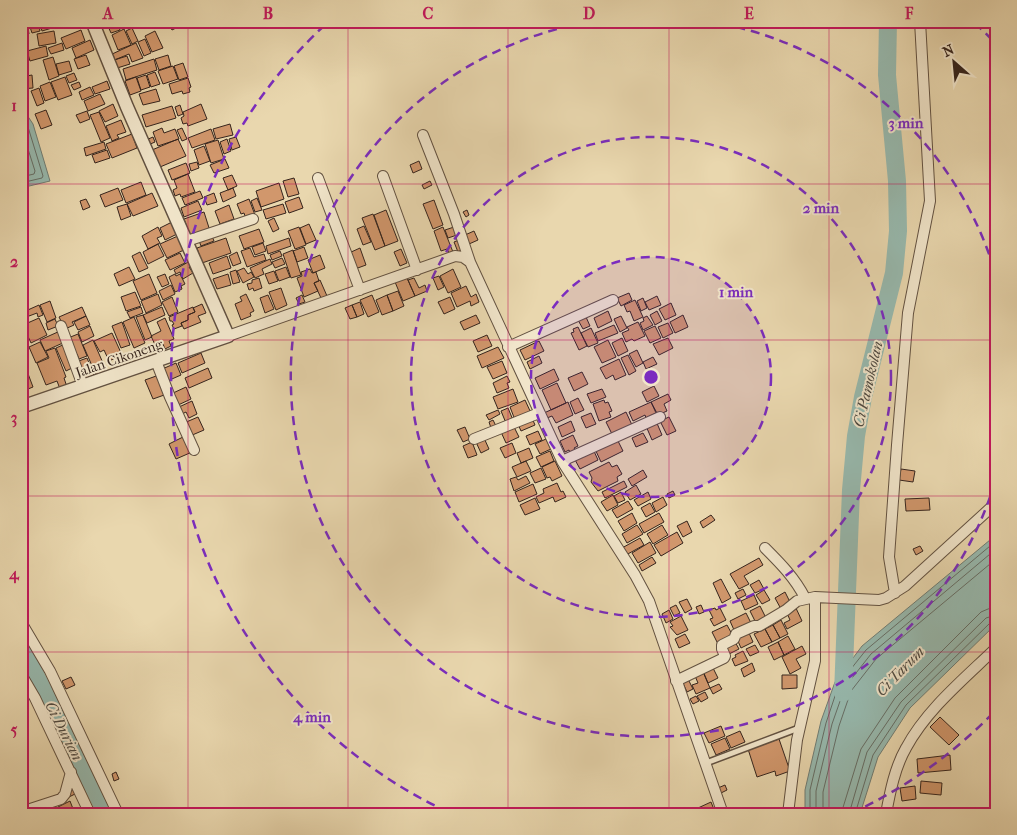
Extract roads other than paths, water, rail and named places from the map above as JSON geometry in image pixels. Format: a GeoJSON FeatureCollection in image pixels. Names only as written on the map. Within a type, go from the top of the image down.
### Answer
{"type":"FeatureCollection","features":[{"type":"Feature","properties":{"kind":"street"},"geometry":{"type":"LineString","coordinates":[[92,21],[127,107],[228,336],[455,256],[464,257],[470,262]]}},
{"type":"Feature","properties":{"kind":"street"},"geometry":{"type":"LineString","coordinates":[[895,592],[889,557],[908,313],[930,201],[920,21]]}},
{"type":"Feature","properties":{"kind":"street"},"geometry":{"type":"LineString","coordinates":[[423,135],[454,214],[470,262],[562,461],[635,575],[649,601],[723,814]]}},
{"type":"Feature","properties":{"kind":"street"},"geometry":{"type":"LineString","coordinates":[[383,176],[417,270]]}},
{"type":"Feature","properties":{"kind":"street"},"geometry":{"type":"LineString","coordinates":[[318,178],[360,290]]}},
{"type":"Feature","properties":{"kind":"street"},"geometry":{"type":"LineString","coordinates":[[186,241],[253,219]]}},
{"type":"Feature","properties":{"kind":"street"},"geometry":{"type":"LineString","coordinates":[[508,347],[613,300]]}},
{"type":"Feature","properties":{"kind":"street"},"geometry":{"type":"LineString","coordinates":[[61,326],[83,386]]}},
{"type":"Feature","properties":{"kind":"street","name":"Jalan Cikoneng"},"geometry":{"type":"LineString","coordinates":[[21,407],[228,336]]}},
{"type":"Feature","properties":{"kind":"street"},"geometry":{"type":"LineString","coordinates":[[156,361],[194,450]]}},
{"type":"Feature","properties":{"kind":"street"},"geometry":{"type":"LineString","coordinates":[[474,439],[539,413]]}},
{"type":"Feature","properties":{"kind":"street"},"geometry":{"type":"LineString","coordinates":[[562,461],[660,417]]}},
{"type":"Feature","properties":{"kind":"street"},"geometry":{"type":"LineString","coordinates":[[676,681],[724,658],[722,645],[734,639],[736,634],[754,626],[759,626],[797,601],[810,597],[879,600],[886,598],[905,586],[996,503]]}},
{"type":"Feature","properties":{"kind":"street"},"geometry":{"type":"LineString","coordinates":[[765,548],[810,597],[815,661],[793,764],[788,814]]}},
{"type":"Feature","properties":{"kind":"street"},"geometry":{"type":"LineString","coordinates":[[21,622],[50,671],[118,814]]}},
{"type":"Feature","properties":{"kind":"street"},"geometry":{"type":"LineString","coordinates":[[886,814],[900,762],[914,735],[939,704],[996,648]]}},
{"type":"Feature","properties":{"kind":"street"},"geometry":{"type":"LineString","coordinates":[[21,674],[35,698],[90,814]]}},
{"type":"Feature","properties":{"kind":"street"},"geometry":{"type":"LineString","coordinates":[[21,812],[61,799],[65,794],[71,772]]}},
{"type":"Feature","properties":{"kind":"lane"},"geometry":{"type":"LineString","coordinates":[[706,763],[800,728]]}},
{"type":"Feature","properties":{"kind":"water"},"geometry":{"type":"Polygon","coordinates":[[[21,106],[33,124],[50,181],[21,188],[21,106]]]}},
{"type":"Feature","properties":{"kind":"water","name":"Ci Tarum"},"geometry":{"type":"Polygon","coordinates":[[[996,535],[996,624],[910,708],[878,757],[860,814],[805,814],[805,790],[821,721],[835,682],[862,646],[996,535]]]}},
{"type":"Feature","properties":{"kind":"waterway","name":"Ci Pamokolan"},"geometry":{"type":"LineString","coordinates":[[843,693],[851,490],[856,436],[863,397],[894,273],[898,231],[897,181],[887,75],[888,21]]}},
{"type":"Feature","properties":{"kind":"waterway","name":"Ci Durian"},"geometry":{"type":"LineString","coordinates":[[21,647],[107,814]]}}]}
